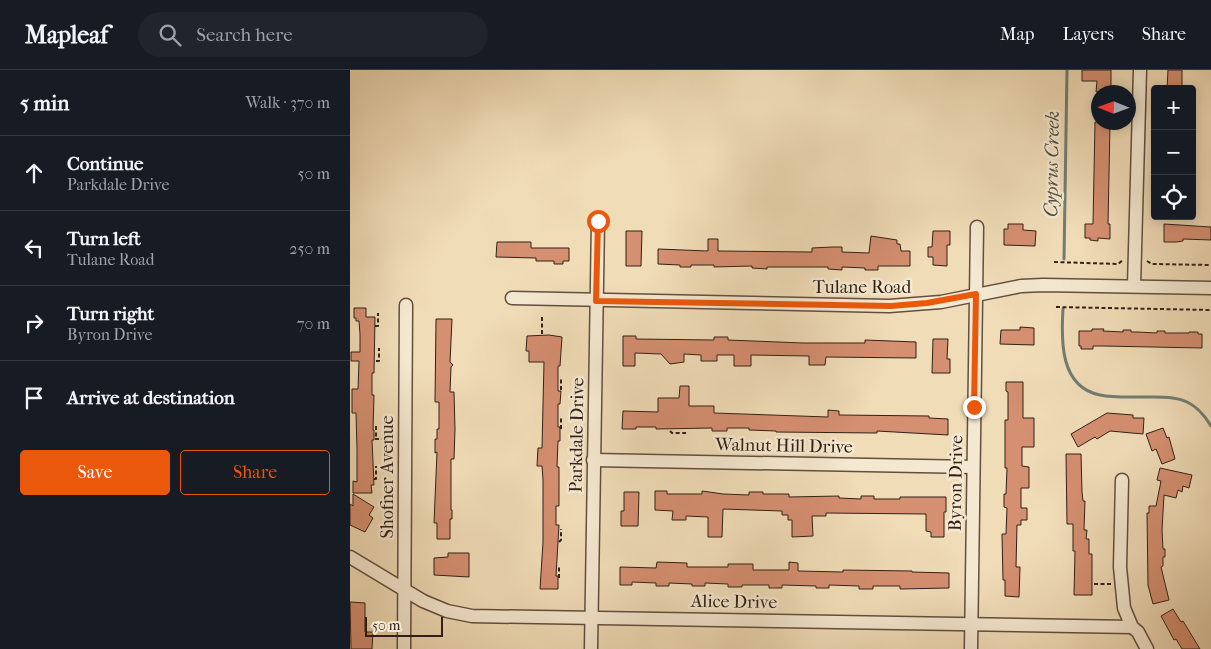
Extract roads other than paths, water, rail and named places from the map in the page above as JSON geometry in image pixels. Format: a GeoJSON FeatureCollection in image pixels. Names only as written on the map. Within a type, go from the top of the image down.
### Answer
{"type":"FeatureCollection","features":[{"type":"Feature","properties":{"kind":"street"},"geometry":{"type":"LineString","coordinates":[[1134,286],[1140,70]]}},
{"type":"Feature","properties":{"kind":"street","name":"Parkdale Drive"},"geometry":{"type":"LineString","coordinates":[[591,649],[598,221]]}},
{"type":"Feature","properties":{"kind":"street","name":"Byron Drive"},"geometry":{"type":"LineString","coordinates":[[970,649],[977,227]]}},
{"type":"Feature","properties":{"kind":"street","name":"Tulane Road"},"geometry":{"type":"LineString","coordinates":[[512,298],[891,306],[927,303],[1042,284],[1211,288]]}},
{"type":"Feature","properties":{"kind":"street","name":"Shofner Avenue"},"geometry":{"type":"LineString","coordinates":[[404,649],[406,305]]}},
{"type":"Feature","properties":{"kind":"street","name":"Walnut Hill Drive"},"geometry":{"type":"LineString","coordinates":[[593,460],[973,467]]}},
{"type":"Feature","properties":{"kind":"street"},"geometry":{"type":"LineString","coordinates":[[1122,480],[1121,587],[1124,608],[1132,627],[1138,632],[1147,649]]}},
{"type":"Feature","properties":{"kind":"street","name":"Alice Drive"},"geometry":{"type":"LineString","coordinates":[[350,557],[438,608],[472,616],[1132,627]]}},
{"type":"Feature","properties":{"kind":"waterway","name":"Cyprus Creek"},"geometry":{"type":"LineString","coordinates":[[1064,259],[1067,70]]}},
{"type":"Feature","properties":{"kind":"waterway","name":"Cyprus Creek"},"geometry":{"type":"LineString","coordinates":[[1063,309],[1063,348],[1070,373],[1077,383],[1087,390],[1105,396],[1166,397],[1182,400],[1198,409],[1211,426]]}}]}
